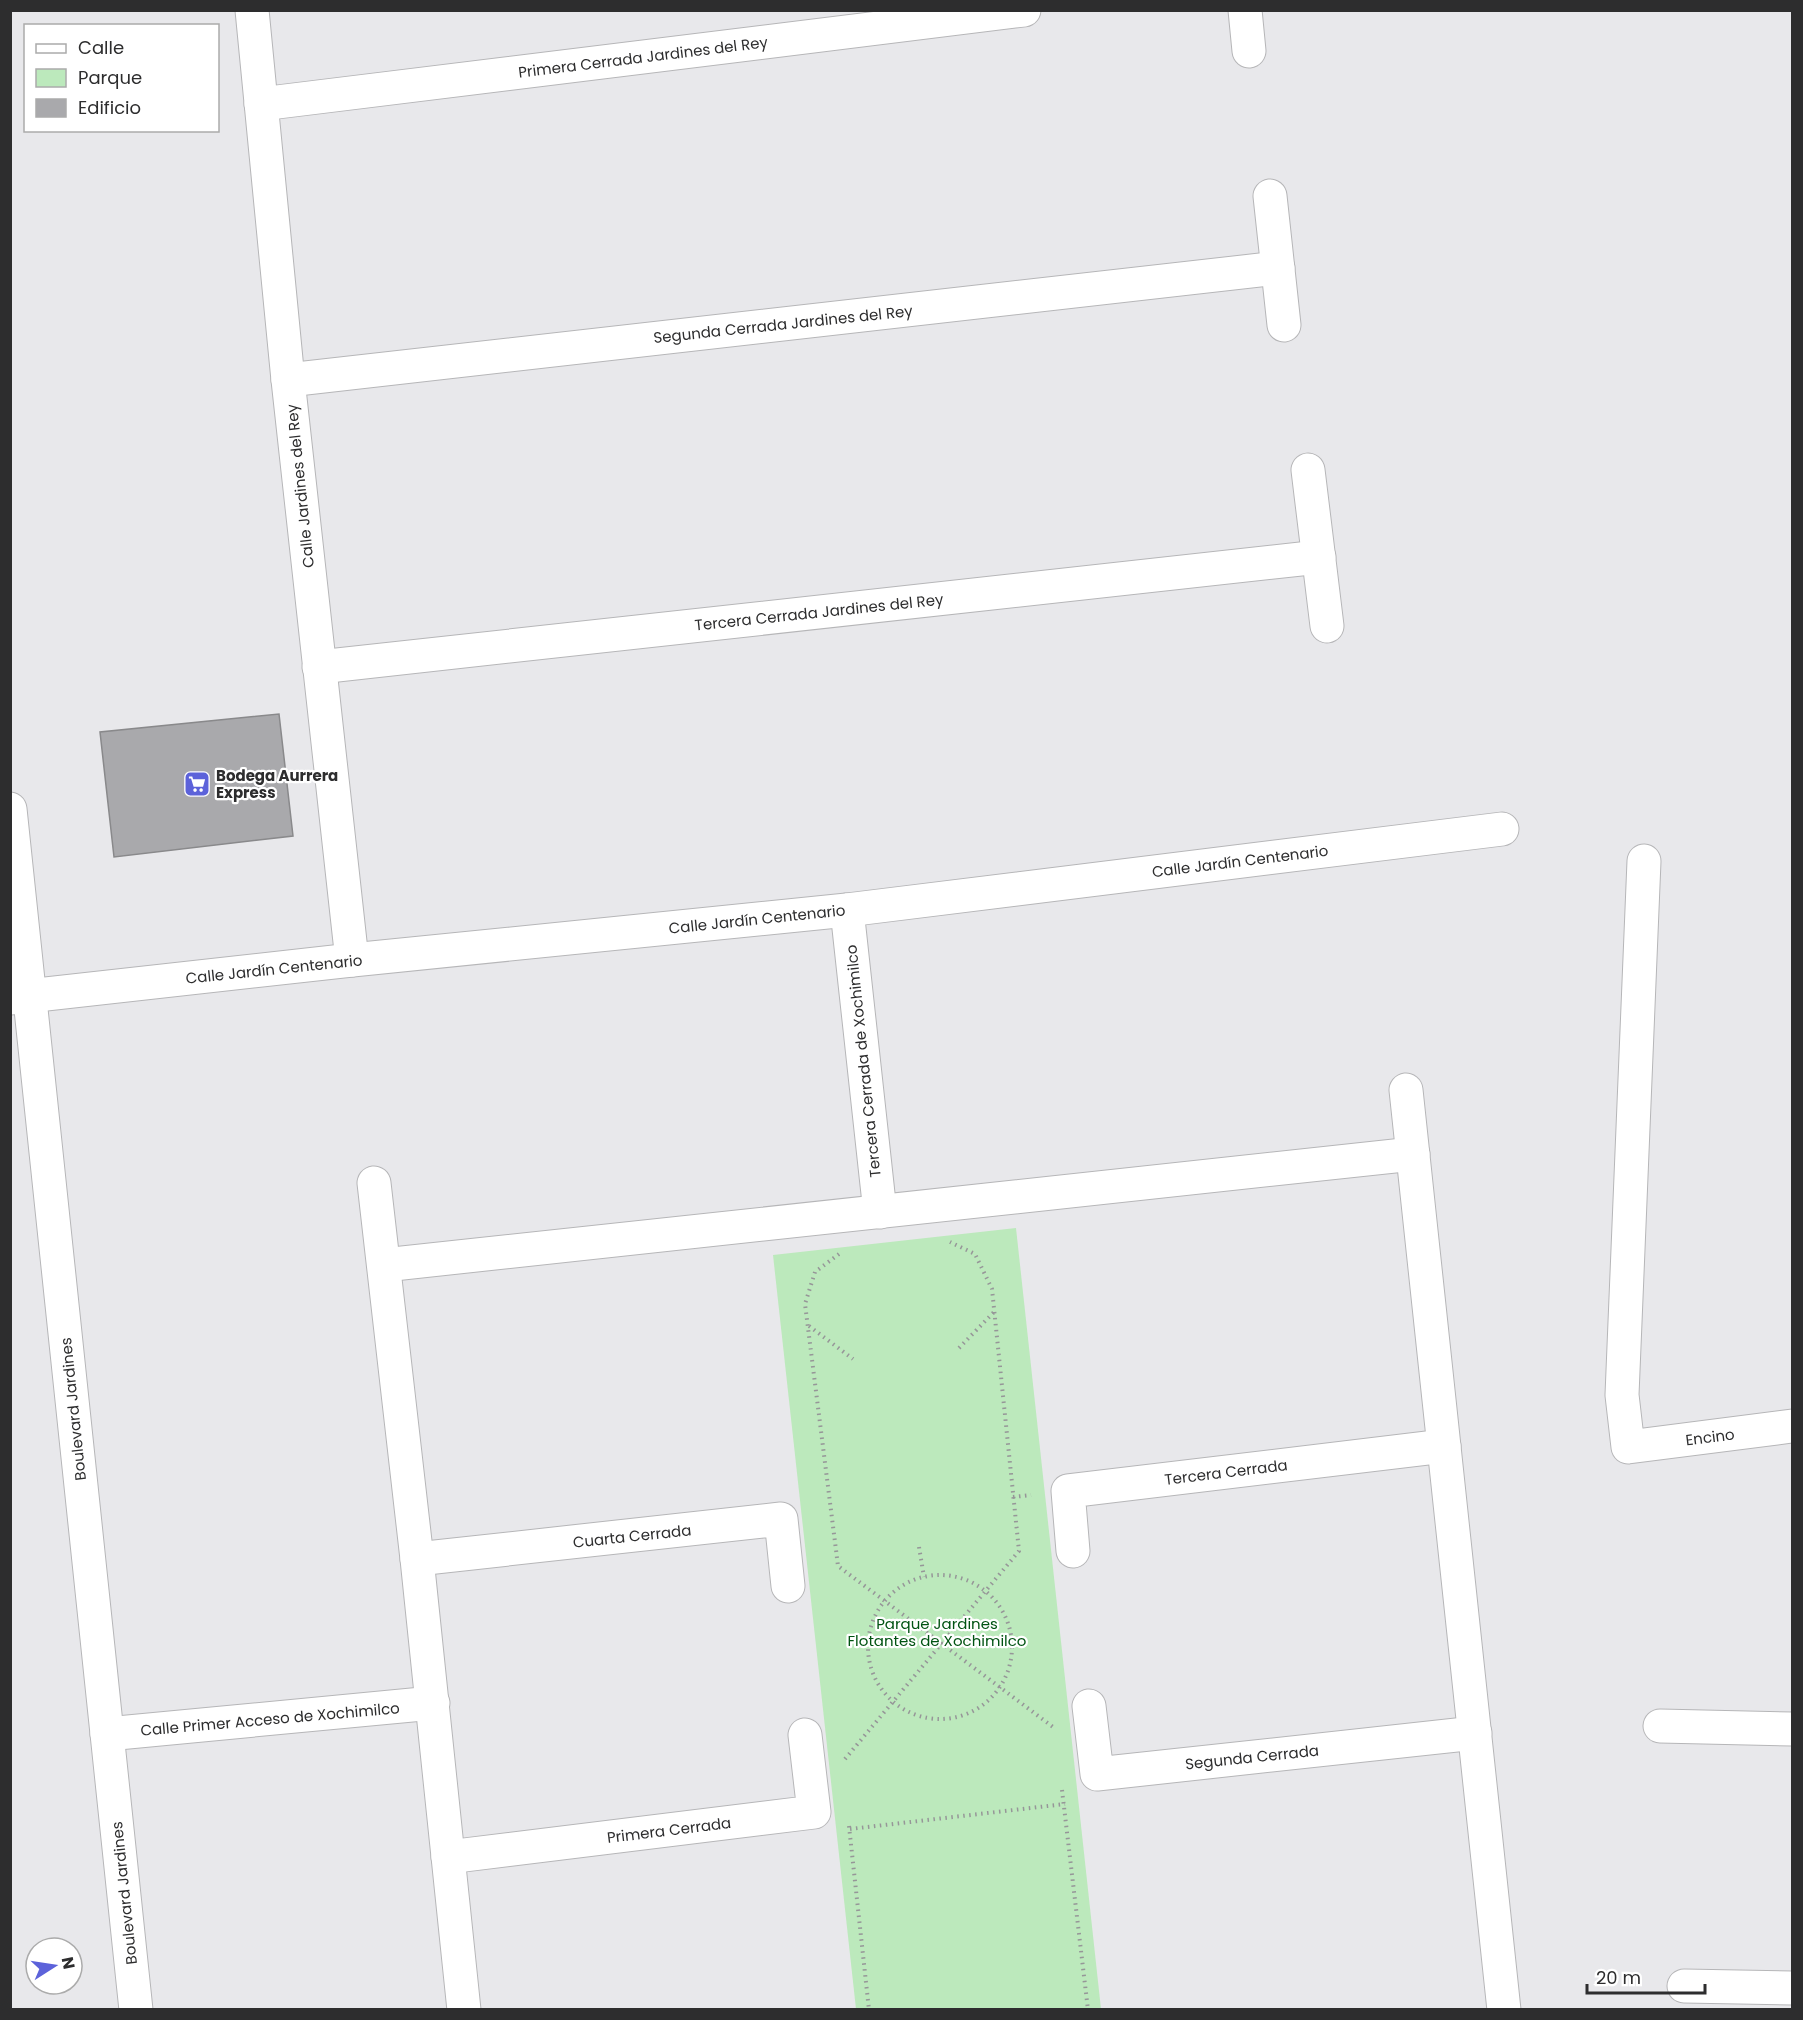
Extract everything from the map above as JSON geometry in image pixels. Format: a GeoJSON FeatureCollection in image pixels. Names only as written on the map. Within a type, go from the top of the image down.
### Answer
{"type":"FeatureCollection","features":[{"type":"Feature","properties":{"kind":"street","name":"Calle Jardines del Rey"},"geometry":{"type":"LineString","coordinates":[[252,10],[288,380],[352,960]]}},
{"type":"Feature","properties":{"kind":"street","name":"Primera Cerrada Jardines del Rey"},"geometry":{"type":"LineString","coordinates":[[261,104],[1024,10]]}},
{"type":"Feature","properties":{"kind":"street"},"geometry":{"type":"LineString","coordinates":[[1245,10],[1250,51]]}},
{"type":"Feature","properties":{"kind":"street"},"geometry":{"type":"LineString","coordinates":[[1270,196],[1284,325]]}},
{"type":"Feature","properties":{"kind":"street","name":"Segunda Cerrada Jardines del Rey"},"geometry":{"type":"LineString","coordinates":[[288,380],[1278,268]]}},
{"type":"Feature","properties":{"kind":"street"},"geometry":{"type":"LineString","coordinates":[[1308,470],[1327,626]]}},
{"type":"Feature","properties":{"kind":"street","name":"Tercera Cerrada Jardines del Rey"},"geometry":{"type":"LineString","coordinates":[[320,667],[1319,557]]}},
{"type":"Feature","properties":{"kind":"street","name":"Boulevard Jardines"},"geometry":{"type":"LineString","coordinates":[[10,809],[20,997],[107,1734],[136,2010]]}},
{"type":"Feature","properties":{"kind":"street","name":"Calle Jardín Centenario"},"geometry":{"type":"LineString","coordinates":[[20,997],[352,960],[847,910],[1502,829]]}},
{"type":"Feature","properties":{"kind":"street","name":"Encino"},"geometry":{"type":"LineString","coordinates":[[1644,861],[1622,1395],[1628,1447],[1792,1426]]}},
{"type":"Feature","properties":{"kind":"street","name":"Tercera Cerrada de Xochimilco"},"geometry":{"type":"LineString","coordinates":[[847,910],[879,1212]]}},
{"type":"Feature","properties":{"kind":"street"},"geometry":{"type":"LineString","coordinates":[[1406,1090],[1504,2010]]}},
{"type":"Feature","properties":{"kind":"street"},"geometry":{"type":"LineString","coordinates":[[384,1265],[1413,1154]]}},
{"type":"Feature","properties":{"kind":"street"},"geometry":{"type":"LineString","coordinates":[[374,1183],[433,1703],[464,2010]]}},
{"type":"Feature","properties":{"kind":"street","name":"Tercera Cerrada"},"geometry":{"type":"LineString","coordinates":[[1073,1551],[1068,1491],[1444,1446]]}},
{"type":"Feature","properties":{"kind":"street","name":"Cuarta Cerrada"},"geometry":{"type":"LineString","coordinates":[[417,1559],[781,1520],[788,1586]]}},
{"type":"Feature","properties":{"kind":"street","name":"Calle Primer Acceso de Xochimilco"},"geometry":{"type":"LineString","coordinates":[[107,1734],[433,1703]]}},
{"type":"Feature","properties":{"kind":"street"},"geometry":{"type":"LineString","coordinates":[[1089,1706],[1097,1774]]}},
{"type":"Feature","properties":{"kind":"street"},"geometry":{"type":"LineString","coordinates":[[1660,1726],[1792,1729]]}},
{"type":"Feature","properties":{"kind":"street","name":"Segunda Cerrada"},"geometry":{"type":"LineString","coordinates":[[1097,1774],[1475,1733]]}},
{"type":"Feature","properties":{"kind":"street"},"geometry":{"type":"LineString","coordinates":[[805,1735],[814,1812]]}},
{"type":"Feature","properties":{"kind":"street","name":"Primera Cerrada"},"geometry":{"type":"LineString","coordinates":[[448,1857],[814,1812]]}},
{"type":"Feature","properties":{"kind":"street"},"geometry":{"type":"LineString","coordinates":[[1684,1986],[1792,1988]]}},
{"type":"Feature","properties":{"kind":"path"},"geometry":{"type":"LineString","coordinates":[[843,1762],[1018,1551],[992,1289],[975,1254],[948,1241]]}},
{"type":"Feature","properties":{"kind":"path"},"geometry":{"type":"LineString","coordinates":[[850,1252],[839,1253],[815,1272],[806,1304],[838,1566],[1055,1728]]}},
{"type":"Feature","properties":{"kind":"path"},"geometry":{"type":"LineString","coordinates":[[959,1348],[994,1311]]}},
{"type":"Feature","properties":{"kind":"path"},"geometry":{"type":"LineString","coordinates":[[808,1326],[853,1359]]}},
{"type":"Feature","properties":{"kind":"path"},"geometry":{"type":"LineString","coordinates":[[919,1547],[924,1576]]}},
{"type":"Feature","properties":{"kind":"path"},"geometry":{"type":"LineString","coordinates":[[937,1574],[962,1577],[986,1591],[1001,1608],[1011,1630],[1012,1656],[1004,1680],[992,1698],[974,1711],[952,1719],[930,1719],[909,1713],[893,1702],[877,1682],[869,1661],[868,1636],[876,1612],[891,1592],[912,1579],[937,1574]]}},
{"type":"Feature","properties":{"kind":"path"},"geometry":{"type":"LineString","coordinates":[[814,1812],[850,1829],[1064,1805],[1097,1774]]}},
{"type":"Feature","properties":{"kind":"path"},"geometry":{"type":"LineString","coordinates":[[1061,1783],[1088,2010]]}},
{"type":"Feature","properties":{"kind":"path"},"geometry":{"type":"LineString","coordinates":[[849,1818],[869,2010]]}},
{"type":"Feature","properties":{"kind":"green space","name":"Parque Jardines Flotantes de Xochimilco"},"geometry":{"type":"Polygon","coordinates":[[[1016,1228],[1101,2009],[856,2009],[773,1255],[1016,1228]]]}},
{"type":"Feature","properties":{"kind":"building","name":"Bodega Aurrera Express"},"geometry":{"type":"Polygon","coordinates":[[[279,714],[293,836],[114,857],[100,732],[279,714]]]}},
{"type":"Feature","properties":{"kind":"place","name":"Bodega Aurrera Express"},"geometry":{"type":"Point","coordinates":[197,784]}}]}
